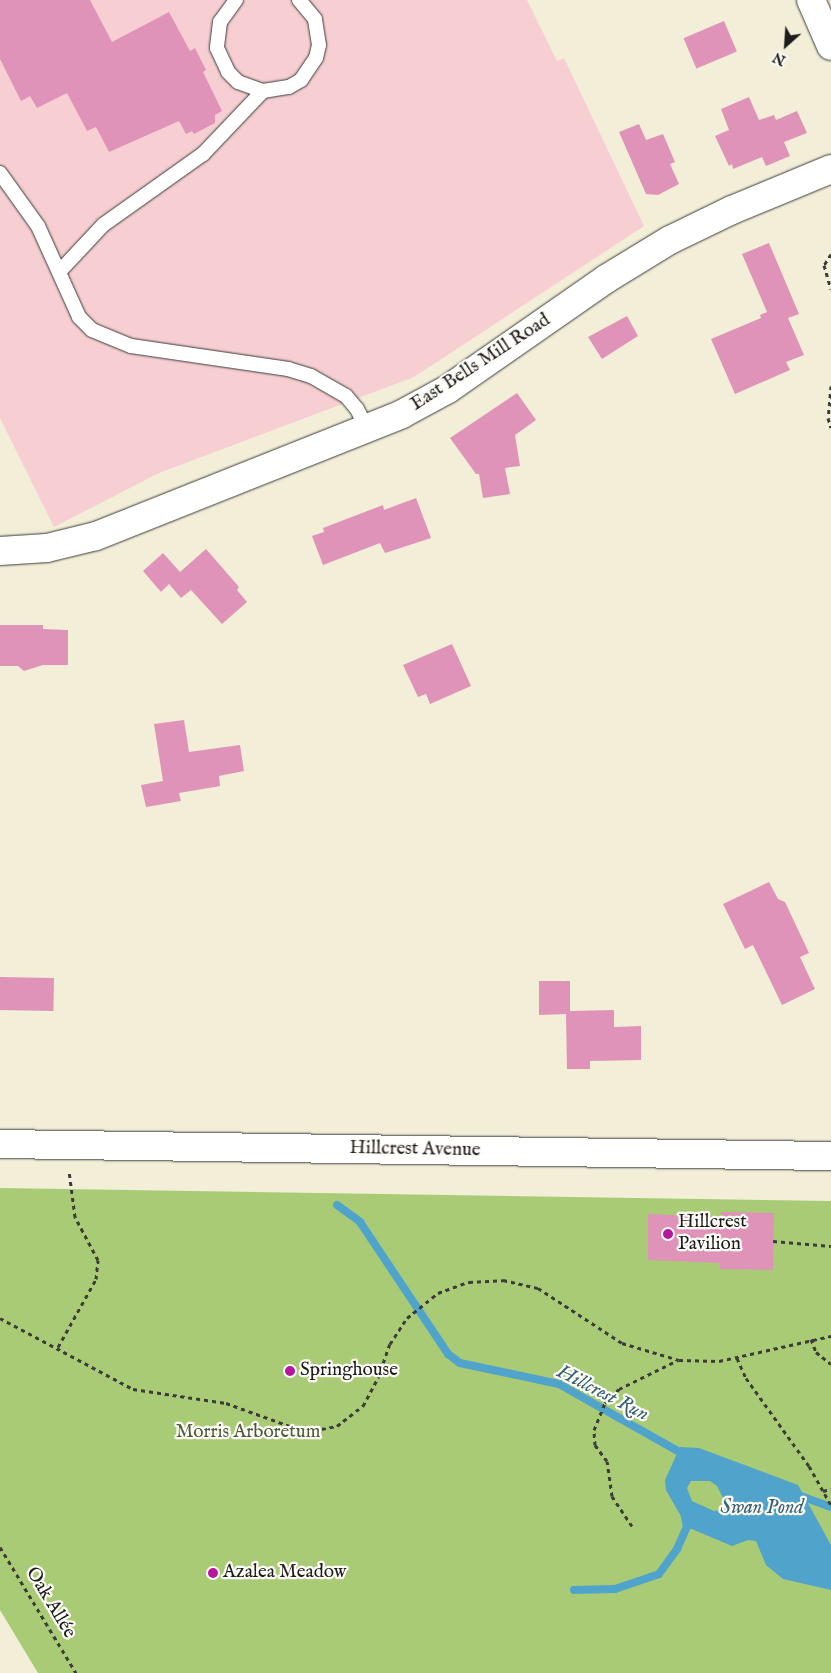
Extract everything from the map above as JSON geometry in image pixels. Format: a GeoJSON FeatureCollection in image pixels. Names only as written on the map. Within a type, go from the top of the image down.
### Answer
{"type":"FeatureCollection","features":[{"type":"Feature","properties":{"kind":"street"},"geometry":{"type":"LineString","coordinates":[[811,0],[831,46]]}},
{"type":"Feature","properties":{"kind":"street","name":"East Bells Mill Road"},"geometry":{"type":"LineString","coordinates":[[0,551],[47,548],[96,536],[367,429],[448,389],[606,279],[670,240],[732,210],[831,169]]}},
{"type":"Feature","properties":{"kind":"street","name":"Hillcrest Avenue"},"geometry":{"type":"LineString","coordinates":[[0,1144],[831,1156]]}},
{"type":"Feature","properties":{"kind":"lane"},"geometry":{"type":"LineString","coordinates":[[235,0],[220,22],[217,48],[228,72],[238,82],[263,91],[289,87],[301,80],[316,58],[319,45],[315,19],[299,0]]}},
{"type":"Feature","properties":{"kind":"lane"},"geometry":{"type":"LineString","coordinates":[[60,271],[103,225],[203,154],[263,91]]}},
{"type":"Feature","properties":{"kind":"lane"},"geometry":{"type":"LineString","coordinates":[[0,173],[38,226],[60,271],[79,318],[92,330],[131,346],[288,369],[311,376],[346,396],[357,409],[367,429]]}},
{"type":"Feature","properties":{"kind":"path"},"geometry":{"type":"LineString","coordinates":[[831,254],[824,265],[831,289]]}},
{"type":"Feature","properties":{"kind":"path"},"geometry":{"type":"LineString","coordinates":[[831,386],[828,418],[831,428]]}},
{"type":"Feature","properties":{"kind":"path"},"geometry":{"type":"LineString","coordinates":[[58,1347],[96,1279],[98,1260],[75,1217],[67,1145]]}},
{"type":"Feature","properties":{"kind":"path"},"geometry":{"type":"LineString","coordinates":[[773,1241],[831,1246]]}},
{"type":"Feature","properties":{"kind":"path"},"geometry":{"type":"LineString","coordinates":[[0,1318],[58,1347],[106,1377],[133,1389],[226,1403],[290,1428],[306,1432],[323,1431],[337,1426],[363,1406],[378,1378],[390,1344],[407,1318],[424,1301],[469,1282],[520,1282],[553,1296],[622,1343],[679,1360],[698,1362],[737,1358],[811,1339],[831,1336]]}},
{"type":"Feature","properties":{"kind":"path"},"geometry":{"type":"LineString","coordinates":[[811,1339],[816,1352],[831,1364]]}},
{"type":"Feature","properties":{"kind":"path"},"geometry":{"type":"LineString","coordinates":[[737,1358],[746,1378],[831,1505]]}},
{"type":"Feature","properties":{"kind":"path"},"geometry":{"type":"LineString","coordinates":[[632,1526],[612,1496],[607,1461],[593,1438],[597,1422],[604,1403],[632,1380],[679,1360]]}},
{"type":"Feature","properties":{"kind":"path"},"geometry":{"type":"LineString","coordinates":[[824,1493],[831,1489]]}},
{"type":"Feature","properties":{"kind":"path","name":"Oak Allée"},"geometry":{"type":"LineString","coordinates":[[0,1547],[76,1673]]}},
{"type":"Feature","properties":{"kind":"shaded area"},"geometry":{"type":"Polygon","coordinates":[[[0,0],[527,0],[557,61],[564,58],[644,226],[414,377],[159,473],[54,527],[0,418],[0,0]]]}},
{"type":"Feature","properties":{"kind":"green space","name":"Morris Arboretum"},"geometry":{"type":"Polygon","coordinates":[[[0,1188],[831,1201],[831,1673],[38,1673],[0,1610],[0,1188]]]}},
{"type":"Feature","properties":{"kind":"water","name":"Swan Pond"},"geometry":{"type":"Polygon","coordinates":[[[680,1447],[699,1448],[798,1485],[831,1545],[831,1590],[783,1579],[766,1565],[756,1541],[748,1540],[732,1546],[687,1527],[666,1490],[665,1480],[680,1447]],[[691,1481],[687,1488],[692,1501],[714,1511],[721,1510],[726,1504],[717,1486],[710,1481],[691,1481]]]}},
{"type":"Feature","properties":{"kind":"building"},"geometry":{"type":"Polygon","coordinates":[[[0,0],[90,0],[112,42],[169,12],[190,51],[195,48],[206,70],[203,72],[222,111],[215,115],[215,123],[194,134],[192,131],[186,134],[179,121],[109,152],[96,127],[87,131],[67,93],[37,108],[30,96],[21,101],[0,59],[0,0]]]}},
{"type":"Feature","properties":{"kind":"building"},"geometry":{"type":"Polygon","coordinates":[[[724,21],[737,51],[696,69],[683,38],[724,21]]]}},
{"type":"Feature","properties":{"kind":"building"},"geometry":{"type":"Polygon","coordinates":[[[749,97],[759,120],[774,115],[776,120],[797,111],[807,133],[784,142],[790,156],[766,166],[762,157],[733,169],[732,164],[729,166],[715,136],[729,130],[721,109],[749,97]]]}},
{"type":"Feature","properties":{"kind":"building"},"geometry":{"type":"Polygon","coordinates":[[[639,124],[646,140],[663,134],[675,162],[670,164],[679,184],[658,195],[646,194],[619,132],[639,124]]]}},
{"type":"Feature","properties":{"kind":"building"},"geometry":{"type":"Polygon","coordinates":[[[769,243],[799,314],[788,318],[804,355],[786,362],[790,370],[735,394],[711,339],[761,318],[760,315],[767,312],[742,254],[769,243]]]}},
{"type":"Feature","properties":{"kind":"building"},"geometry":{"type":"Polygon","coordinates":[[[627,316],[638,336],[602,359],[588,337],[627,316]]]}},
{"type":"Feature","properties":{"kind":"building"},"geometry":{"type":"Polygon","coordinates":[[[517,393],[536,420],[515,435],[520,466],[505,468],[510,494],[483,498],[479,474],[476,474],[450,438],[517,393]]]}},
{"type":"Feature","properties":{"kind":"building"},"geometry":{"type":"Polygon","coordinates":[[[416,498],[431,538],[385,553],[380,543],[323,565],[312,536],[324,532],[323,528],[383,505],[384,510],[416,498]]]}},
{"type":"Feature","properties":{"kind":"building"},"geometry":{"type":"Polygon","coordinates":[[[206,549],[239,587],[237,590],[247,602],[222,624],[191,590],[181,598],[169,584],[161,592],[143,571],[163,553],[180,572],[206,549]]]}},
{"type":"Feature","properties":{"kind":"building"},"geometry":{"type":"Polygon","coordinates":[[[0,625],[43,625],[43,629],[68,630],[68,665],[43,665],[24,671],[18,666],[0,666],[0,625]]]}},
{"type":"Feature","properties":{"kind":"building"},"geometry":{"type":"Polygon","coordinates":[[[452,644],[471,686],[430,704],[426,694],[418,697],[403,665],[452,644]]]}},
{"type":"Feature","properties":{"kind":"building"},"geometry":{"type":"Polygon","coordinates":[[[184,720],[189,752],[240,745],[244,771],[219,776],[220,786],[179,793],[181,801],[146,807],[141,785],[163,781],[154,724],[184,720]]]}},
{"type":"Feature","properties":{"kind":"building"},"geometry":{"type":"Polygon","coordinates":[[[769,882],[778,899],[785,902],[809,953],[800,957],[815,989],[782,1005],[753,945],[745,949],[723,904],[769,882]]]}},
{"type":"Feature","properties":{"kind":"building"},"geometry":{"type":"Polygon","coordinates":[[[0,977],[54,978],[53,1011],[0,1010],[0,977]]]}},
{"type":"Feature","properties":{"kind":"building"},"geometry":{"type":"Polygon","coordinates":[[[539,981],[570,981],[570,1011],[614,1010],[614,1027],[641,1026],[641,1060],[590,1061],[590,1069],[567,1069],[566,1014],[539,1015],[539,981]]]}},
{"type":"Feature","properties":{"kind":"building"},"geometry":{"type":"Polygon","coordinates":[[[721,1212],[774,1213],[773,1270],[720,1269],[720,1263],[648,1260],[648,1214],[721,1217],[721,1212]]]}},
{"type":"Feature","properties":{"kind":"waterway","name":"Hillcrest Run"},"geometry":{"type":"LineString","coordinates":[[337,1205],[360,1222],[448,1354],[460,1363],[559,1384],[687,1456]]}},
{"type":"Feature","properties":{"kind":"waterway","name":"Hillcrest Run"},"geometry":{"type":"LineString","coordinates":[[795,1494],[831,1507]]}},
{"type":"Feature","properties":{"kind":"waterway"},"geometry":{"type":"LineString","coordinates":[[574,1590],[615,1589],[659,1574],[677,1549],[687,1527],[685,1517]]}},
{"type":"Feature","properties":{"kind":"place","name":"Hillcrest Pavilion"},"geometry":{"type":"Point","coordinates":[668,1234]}},
{"type":"Feature","properties":{"kind":"place","name":"Springhouse"},"geometry":{"type":"Point","coordinates":[290,1371]}},
{"type":"Feature","properties":{"kind":"place","name":"Azalea Meadow"},"geometry":{"type":"Point","coordinates":[213,1573]}}]}
